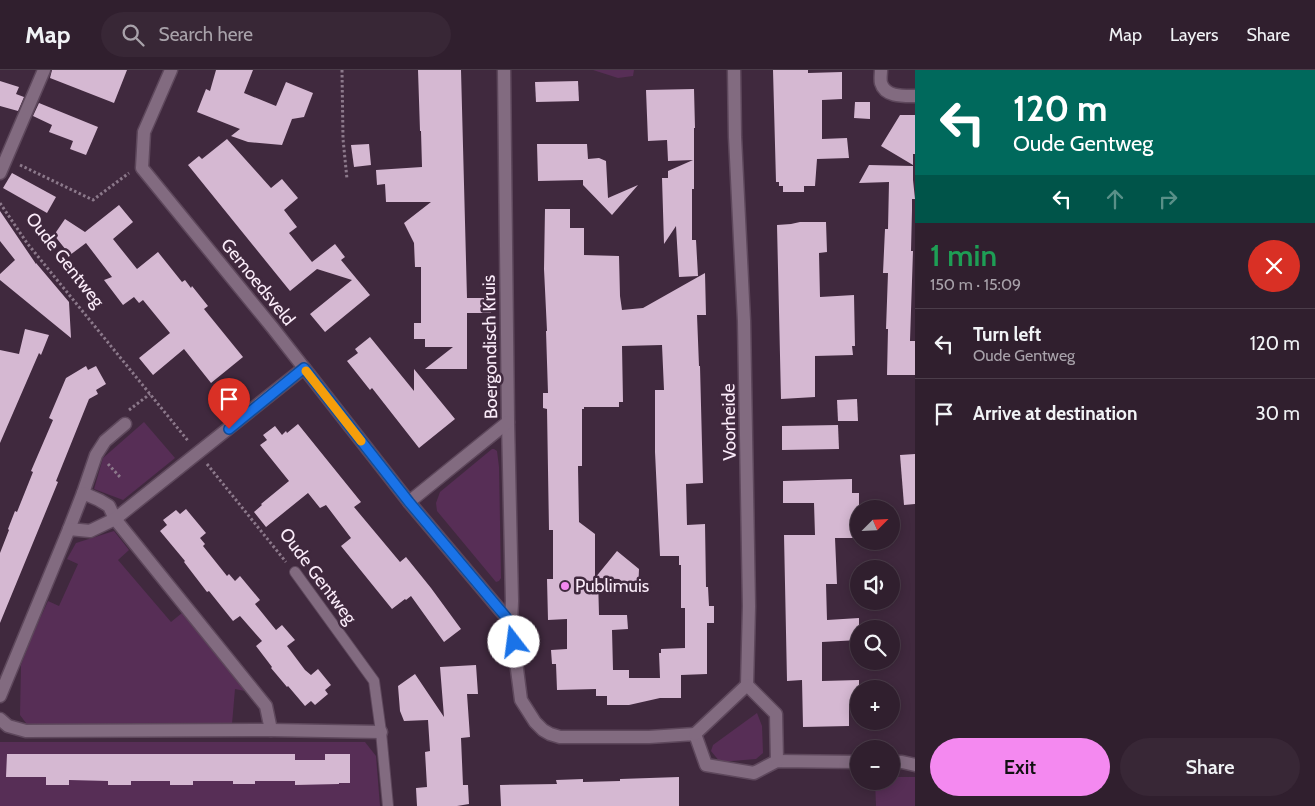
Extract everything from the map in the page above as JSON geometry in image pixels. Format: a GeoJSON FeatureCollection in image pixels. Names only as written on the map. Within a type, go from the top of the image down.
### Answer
{"type":"FeatureCollection","features":[{"type":"Feature","properties":{"kind":"street"},"geometry":{"type":"LineString","coordinates":[[0,173],[44,70]]}},
{"type":"Feature","properties":{"kind":"street"},"geometry":{"type":"LineString","coordinates":[[142,168],[144,132],[171,70]]}},
{"type":"Feature","properties":{"kind":"street","name":"Boergondisch Kruis"},"geometry":{"type":"LineString","coordinates":[[504,70],[511,623]]}},
{"type":"Feature","properties":{"kind":"street","name":"Voorheide"},"geometry":{"type":"LineString","coordinates":[[734,70],[744,321],[749,606],[747,686]]}},
{"type":"Feature","properties":{"kind":"street"},"geometry":{"type":"LineString","coordinates":[[881,70],[882,84],[887,92],[897,95],[915,96]]}},
{"type":"Feature","properties":{"kind":"street","name":"Gemoedsveld"},"geometry":{"type":"LineString","coordinates":[[142,168],[304,368],[409,502],[511,623]]}},
{"type":"Feature","properties":{"kind":"street"},"geometry":{"type":"LineString","coordinates":[[69,529],[90,531],[115,519],[199,454],[304,368]]}},
{"type":"Feature","properties":{"kind":"street"},"geometry":{"type":"LineString","coordinates":[[409,502],[508,422]]}},
{"type":"Feature","properties":{"kind":"street"},"geometry":{"type":"LineString","coordinates":[[0,696],[83,494],[96,455],[105,441],[125,424]]}},
{"type":"Feature","properties":{"kind":"street"},"geometry":{"type":"LineString","coordinates":[[83,494],[109,506],[115,519],[266,706],[271,730]]}},
{"type":"Feature","properties":{"kind":"street"},"geometry":{"type":"LineString","coordinates":[[511,623],[521,700],[535,722],[550,734],[560,737],[649,737],[695,734],[747,686],[776,714],[777,761]]}},
{"type":"Feature","properties":{"kind":"street"},"geometry":{"type":"LineString","coordinates":[[0,719],[8,726],[26,731],[271,730],[381,732]]}},
{"type":"Feature","properties":{"kind":"street"},"geometry":{"type":"LineString","coordinates":[[695,734],[706,765],[754,773],[777,761],[850,762]]}},
{"type":"Feature","properties":{"kind":"lane","name":"Oude Gentweg"},"geometry":{"type":"LineString","coordinates":[[295,572],[374,681],[388,806]]}},
{"type":"Feature","properties":{"kind":"path"},"geometry":{"type":"LineString","coordinates":[[342,70],[343,139],[347,179]]}},
{"type":"Feature","properties":{"kind":"path"},"geometry":{"type":"LineString","coordinates":[[7,159],[93,200],[130,172],[142,168]]}},
{"type":"Feature","properties":{"kind":"path","name":"Oude Gentweg"},"geometry":{"type":"LineString","coordinates":[[0,203],[27,243],[295,572]]}},
{"type":"Feature","properties":{"kind":"path"},"geometry":{"type":"LineString","coordinates":[[125,424],[126,412],[150,394]]}},
{"type":"Feature","properties":{"kind":"shaded area"},"geometry":{"type":"Polygon","coordinates":[[[593,70],[634,70],[633,76],[618,78],[593,70]]]}},
{"type":"Feature","properties":{"kind":"shaded area"},"geometry":{"type":"Polygon","coordinates":[[[144,422],[175,458],[123,500],[94,489],[103,458],[144,422]]]}},
{"type":"Feature","properties":{"kind":"shaded area"},"geometry":{"type":"Polygon","coordinates":[[[492,449],[497,451],[499,467],[501,578],[496,582],[437,511],[436,503],[440,492],[492,449]]]}},
{"type":"Feature","properties":{"kind":"shaded area"},"geometry":{"type":"Polygon","coordinates":[[[114,531],[129,550],[118,560],[171,622],[182,613],[245,691],[235,689],[232,724],[29,727],[20,715],[21,665],[48,601],[59,606],[78,564],[67,559],[76,543],[114,531]]]}},
{"type":"Feature","properties":{"kind":"shaded area"},"geometry":{"type":"Polygon","coordinates":[[[757,713],[762,726],[763,753],[756,759],[720,762],[711,751],[713,745],[757,713]]]}},
{"type":"Feature","properties":{"kind":"shaded area"},"geometry":{"type":"Polygon","coordinates":[[[0,742],[365,742],[376,756],[380,806],[0,806],[0,742]]]}},
{"type":"Feature","properties":{"kind":"shaded area"},"geometry":{"type":"Polygon","coordinates":[[[900,777],[915,777],[915,806],[876,806],[875,790],[900,790],[900,777]]]}},
{"type":"Feature","properties":{"kind":"building"},"geometry":{"type":"Polygon","coordinates":[[[52,70],[127,70],[114,103],[50,78],[52,70]]]}},
{"type":"Feature","properties":{"kind":"building"},"geometry":{"type":"Polygon","coordinates":[[[216,70],[253,70],[244,93],[276,106],[286,82],[313,93],[304,117],[292,119],[282,145],[248,142],[231,136],[240,129],[197,112],[206,89],[210,91],[216,70]]]}},
{"type":"Feature","properties":{"kind":"building"},"geometry":{"type":"Polygon","coordinates":[[[418,70],[461,70],[467,298],[490,298],[491,313],[467,313],[467,369],[425,369],[453,347],[425,347],[425,339],[414,339],[414,323],[421,323],[421,267],[415,267],[414,243],[404,223],[431,202],[386,202],[385,184],[377,185],[376,170],[422,167],[418,70]]]}},
{"type":"Feature","properties":{"kind":"building"},"geometry":{"type":"Polygon","coordinates":[[[773,70],[808,70],[808,73],[842,72],[842,99],[822,100],[822,139],[847,138],[849,158],[817,159],[815,186],[804,186],[804,192],[783,192],[783,186],[779,186],[779,182],[776,182],[773,70]]]}},
{"type":"Feature","properties":{"kind":"building"},"geometry":{"type":"Polygon","coordinates":[[[0,81],[19,87],[16,94],[24,97],[18,111],[0,106],[0,81]]]}},
{"type":"Feature","properties":{"kind":"building"},"geometry":{"type":"Polygon","coordinates":[[[578,81],[579,101],[536,102],[535,82],[578,81]]]}},
{"type":"Feature","properties":{"kind":"building"},"geometry":{"type":"Polygon","coordinates":[[[694,89],[695,128],[692,240],[696,240],[698,276],[679,277],[676,226],[664,244],[662,178],[668,178],[668,171],[693,160],[668,161],[667,140],[648,141],[646,90],[694,89]]]}},
{"type":"Feature","properties":{"kind":"building"},"geometry":{"type":"Polygon","coordinates":[[[855,102],[870,102],[870,119],[854,118],[855,102]]]}},
{"type":"Feature","properties":{"kind":"building"},"geometry":{"type":"Polygon","coordinates":[[[39,103],[98,127],[86,155],[70,149],[73,141],[49,132],[52,125],[33,116],[39,103]]]}},
{"type":"Feature","properties":{"kind":"building"},"geometry":{"type":"Polygon","coordinates":[[[900,115],[915,115],[915,154],[913,154],[913,165],[881,146],[900,115]]]}},
{"type":"Feature","properties":{"kind":"building"},"geometry":{"type":"Polygon","coordinates":[[[227,139],[271,188],[282,179],[298,198],[284,210],[297,227],[289,233],[312,262],[335,244],[345,257],[341,260],[370,295],[325,332],[310,314],[352,280],[317,269],[290,291],[188,165],[199,156],[202,159],[227,139]]]}},
{"type":"Feature","properties":{"kind":"building"},"geometry":{"type":"Polygon","coordinates":[[[369,144],[371,165],[354,167],[351,145],[369,144]]]}},
{"type":"Feature","properties":{"kind":"building"},"geometry":{"type":"Polygon","coordinates":[[[537,144],[587,144],[588,159],[599,158],[606,161],[608,198],[638,185],[612,215],[583,185],[583,180],[538,181],[537,144]]]}},
{"type":"Feature","properties":{"kind":"building"},"geometry":{"type":"Polygon","coordinates":[[[869,165],[913,166],[915,199],[912,199],[911,251],[913,251],[910,341],[915,341],[915,375],[887,375],[888,273],[883,273],[885,229],[888,229],[889,182],[859,183],[869,165]]]}},
{"type":"Feature","properties":{"kind":"building"},"geometry":{"type":"Polygon","coordinates":[[[12,173],[56,197],[47,213],[3,188],[12,173]]]}},
{"type":"Feature","properties":{"kind":"building"},"geometry":{"type":"Polygon","coordinates":[[[119,205],[133,222],[113,239],[137,269],[158,252],[182,282],[185,280],[191,288],[192,286],[208,306],[204,309],[243,357],[211,383],[184,349],[153,375],[139,358],[170,333],[143,300],[139,303],[134,297],[123,305],[104,280],[112,277],[86,243],[70,255],[54,235],[65,219],[85,232],[119,205]]]}},
{"type":"Feature","properties":{"kind":"building"},"geometry":{"type":"Polygon","coordinates":[[[545,209],[570,209],[570,228],[584,228],[584,255],[619,256],[622,310],[643,308],[705,273],[706,315],[697,315],[703,483],[686,484],[687,525],[705,524],[706,587],[708,587],[709,606],[714,606],[714,623],[707,623],[707,674],[681,675],[681,698],[660,698],[629,705],[607,705],[607,696],[596,696],[596,689],[557,690],[556,664],[552,664],[551,650],[567,649],[567,619],[548,620],[547,579],[553,579],[553,530],[549,530],[547,409],[543,408],[543,393],[548,393],[544,269],[545,209]],[[662,345],[622,346],[623,402],[619,402],[619,407],[584,407],[582,409],[582,466],[578,466],[579,522],[595,534],[595,578],[617,551],[639,569],[638,593],[619,579],[598,578],[599,615],[627,615],[628,629],[612,630],[613,670],[629,670],[629,678],[660,678],[659,653],[661,653],[661,649],[685,648],[685,608],[681,608],[681,565],[679,565],[679,556],[660,556],[655,452],[655,390],[664,390],[662,345]]]}},
{"type":"Feature","properties":{"kind":"building"},"geometry":{"type":"Polygon","coordinates":[[[0,211],[36,264],[69,302],[71,338],[0,280],[0,274],[15,260],[0,241],[0,211]]]}},
{"type":"Feature","properties":{"kind":"building"},"geometry":{"type":"Polygon","coordinates":[[[800,222],[826,222],[827,252],[819,253],[820,297],[854,295],[855,346],[852,346],[853,355],[815,356],[815,397],[781,399],[777,225],[800,222]]]}},
{"type":"Feature","properties":{"kind":"building"},"geometry":{"type":"Polygon","coordinates":[[[25,329],[49,335],[41,355],[39,353],[0,443],[0,350],[19,354],[25,329]]]}},
{"type":"Feature","properties":{"kind":"building"},"geometry":{"type":"Polygon","coordinates":[[[370,337],[414,391],[414,369],[455,419],[419,448],[372,388],[370,390],[347,361],[358,353],[355,349],[370,337]]]}},
{"type":"Feature","properties":{"kind":"building"},"geometry":{"type":"Polygon","coordinates":[[[86,366],[88,370],[96,366],[106,384],[96,390],[98,394],[89,399],[56,481],[58,482],[0,623],[0,553],[8,529],[15,511],[17,512],[33,472],[31,471],[53,420],[49,418],[66,378],[86,366]]]}},
{"type":"Feature","properties":{"kind":"building"},"geometry":{"type":"Polygon","coordinates":[[[857,399],[858,421],[838,421],[837,400],[857,399]]]}},
{"type":"Feature","properties":{"kind":"building"},"geometry":{"type":"Polygon","coordinates":[[[298,424],[361,502],[354,507],[400,562],[406,557],[461,629],[444,642],[411,596],[392,609],[341,546],[351,538],[326,505],[320,508],[308,493],[266,527],[254,512],[289,481],[260,445],[267,440],[263,435],[275,426],[282,435],[298,424]]]}},
{"type":"Feature","properties":{"kind":"building"},"geometry":{"type":"Polygon","coordinates":[[[838,425],[839,449],[782,450],[782,426],[838,425]]]}},
{"type":"Feature","properties":{"kind":"building"},"geometry":{"type":"Polygon","coordinates":[[[915,454],[915,504],[904,505],[900,455],[915,454]]]}},
{"type":"Feature","properties":{"kind":"building"},"geometry":{"type":"Polygon","coordinates":[[[852,479],[852,493],[859,493],[859,500],[850,500],[850,538],[835,538],[837,584],[826,584],[827,620],[859,618],[859,620],[850,620],[850,640],[822,642],[822,681],[850,680],[849,726],[803,727],[802,680],[787,681],[784,535],[815,535],[814,503],[783,503],[783,481],[852,479]]]}},
{"type":"Feature","properties":{"kind":"building"},"geometry":{"type":"Polygon","coordinates":[[[186,509],[206,533],[200,538],[205,544],[203,546],[227,576],[229,574],[235,581],[240,576],[260,600],[255,604],[276,630],[282,625],[295,640],[287,646],[305,670],[311,675],[318,669],[331,685],[325,690],[328,694],[315,705],[311,701],[305,706],[287,687],[256,646],[262,641],[240,616],[233,621],[209,591],[207,592],[160,531],[167,525],[163,520],[176,510],[180,514],[186,509]]]}},
{"type":"Feature","properties":{"kind":"building"},"geometry":{"type":"Polygon","coordinates":[[[476,665],[478,694],[467,694],[470,737],[461,738],[463,785],[468,785],[469,804],[457,806],[417,806],[416,788],[427,787],[425,752],[430,751],[428,720],[404,721],[400,711],[398,686],[415,674],[444,717],[440,667],[476,665]]]}},
{"type":"Feature","properties":{"kind":"building"},"geometry":{"type":"Polygon","coordinates":[[[7,754],[295,754],[295,760],[325,760],[325,754],[350,754],[350,783],[295,785],[295,781],[255,781],[255,784],[233,784],[233,781],[193,781],[193,785],[170,785],[170,781],[131,781],[131,785],[108,785],[108,781],[69,780],[69,785],[46,785],[46,777],[6,777],[7,754]]]}},
{"type":"Feature","properties":{"kind":"building"},"geometry":{"type":"Polygon","coordinates":[[[679,777],[679,806],[501,806],[500,785],[557,784],[556,780],[583,779],[583,782],[679,777]]]}},
{"type":"Feature","properties":{"kind":"slow traffic"},"geometry":{"type":"LineString","coordinates":[[306,371],[361,441]]}},
{"type":"Feature","properties":{"kind":"place","name":"Publimuis"},"geometry":{"type":"Point","coordinates":[565,586]}},
{"type":"Feature","properties":{"kind":"route"},"geometry":{"type":"LineString","coordinates":[[229,429],[304,368],[409,502],[511,623],[514,642]]}}]}
